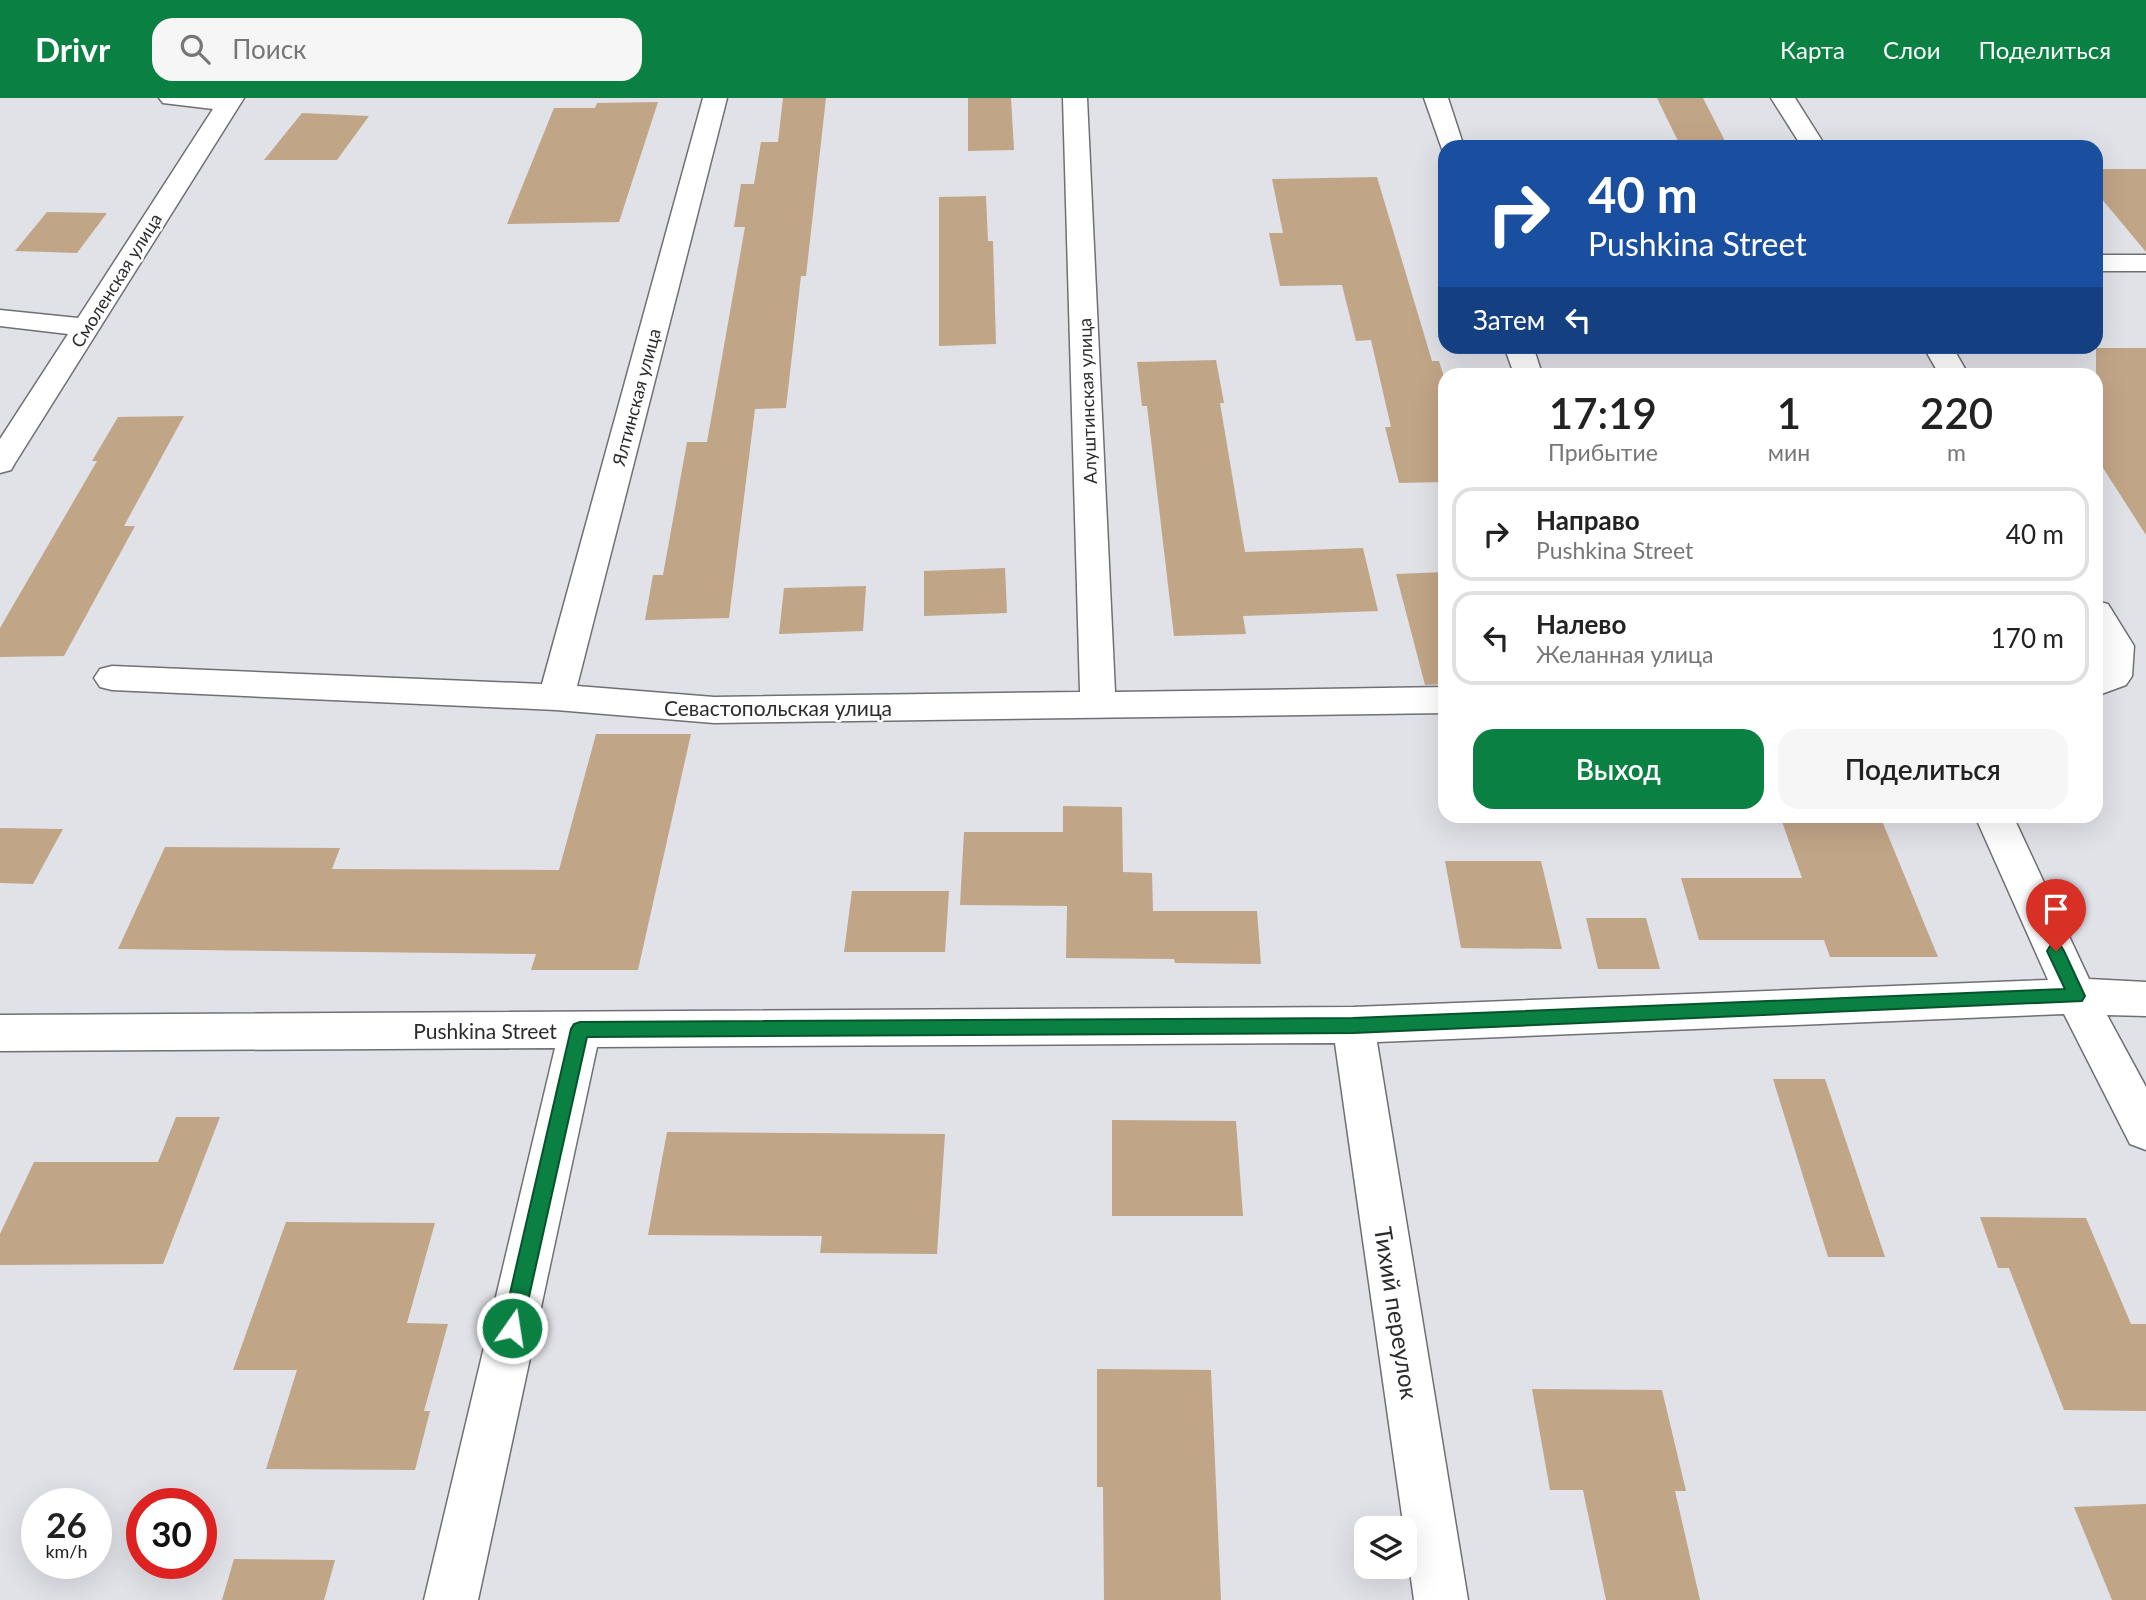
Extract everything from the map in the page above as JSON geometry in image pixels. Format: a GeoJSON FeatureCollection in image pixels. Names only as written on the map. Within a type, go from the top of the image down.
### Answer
{"type":"FeatureCollection","features":[{"type":"Feature","properties":{"kind":"street"},"geometry":{"type":"LineString","coordinates":[[171,98],[230,100]]}},
{"type":"Feature","properties":{"kind":"street","name":"Ялтинская улица"},"geometry":{"type":"LineString","coordinates":[[556,697],[715,98]]}},
{"type":"Feature","properties":{"kind":"street","name":"Алуштинская улица"},"geometry":{"type":"LineString","coordinates":[[1075,98],[1098,705]]}},
{"type":"Feature","properties":{"kind":"street"},"geometry":{"type":"LineString","coordinates":[[1436,98],[1450,140]]}},
{"type":"Feature","properties":{"kind":"street"},"geometry":{"type":"LineString","coordinates":[[1783,98],[1810,140]]}},
{"type":"Feature","properties":{"kind":"street","name":"Смоленская улица"},"geometry":{"type":"LineString","coordinates":[[0,463],[230,100]]}},
{"type":"Feature","properties":{"kind":"street"},"geometry":{"type":"LineString","coordinates":[[2103,263],[2146,263]]}},
{"type":"Feature","properties":{"kind":"street"},"geometry":{"type":"LineString","coordinates":[[0,318],[86,327]]}},
{"type":"Feature","properties":{"kind":"street"},"geometry":{"type":"LineString","coordinates":[[2103,623],[2117,646],[2114,676],[2103,681]]}},
{"type":"Feature","properties":{"kind":"street","name":"Севастопольская улица"},"geometry":{"type":"LineString","coordinates":[[112,678],[556,697],[714,710],[1438,700]]}},
{"type":"Feature","properties":{"kind":"street"},"geometry":{"type":"LineString","coordinates":[[1997,823],[2076,996],[2146,1130]]}},
{"type":"Feature","properties":{"kind":"street","name":"Pushkina Street"},"geometry":{"type":"LineString","coordinates":[[0,1033],[1353,1026],[2076,996],[2146,999]]}},
{"type":"Feature","properties":{"kind":"street","name":"Тихий переулок"},"geometry":{"type":"LineString","coordinates":[[1353,1026],[1441,1600]]}},
{"type":"Feature","properties":{"kind":"street"},"geometry":{"type":"LineString","coordinates":[[450,1600],[580,1029]]}},
{"type":"Feature","properties":{"kind":"building"},"geometry":{"type":"Polygon","coordinates":[[[783,98],[826,98],[806,276],[801,276],[786,408],[755,409],[729,618],[645,620],[653,575],[663,575],[687,442],[707,442],[745,227],[734,227],[741,184],[754,184],[761,142],[778,142],[783,98]]]}},
{"type":"Feature","properties":{"kind":"building"},"geometry":{"type":"Polygon","coordinates":[[[968,98],[1011,98],[1014,150],[968,151],[968,98]]]}},
{"type":"Feature","properties":{"kind":"building"},"geometry":{"type":"Polygon","coordinates":[[[1657,98],[1703,98],[1724,140],[1678,140],[1657,98]]]}},
{"type":"Feature","properties":{"kind":"building"},"geometry":{"type":"Polygon","coordinates":[[[658,102],[619,222],[507,224],[554,108],[595,108],[597,103],[658,102]]]}},
{"type":"Feature","properties":{"kind":"building"},"geometry":{"type":"Polygon","coordinates":[[[302,113],[369,116],[337,160],[264,160],[302,113]]]}},
{"type":"Feature","properties":{"kind":"building"},"geometry":{"type":"Polygon","coordinates":[[[2103,169],[2146,169],[2146,252],[2103,200],[2103,169]]]}},
{"type":"Feature","properties":{"kind":"building"},"geometry":{"type":"Polygon","coordinates":[[[1377,177],[1432,361],[1439,361],[1441,368],[1438,368],[1438,482],[1399,483],[1385,427],[1391,427],[1371,340],[1356,341],[1342,285],[1280,286],[1269,233],[1283,233],[1272,179],[1377,177]]]}},
{"type":"Feature","properties":{"kind":"building"},"geometry":{"type":"Polygon","coordinates":[[[986,196],[988,241],[993,241],[996,344],[939,346],[939,197],[986,196]]]}},
{"type":"Feature","properties":{"kind":"building"},"geometry":{"type":"Polygon","coordinates":[[[47,212],[107,213],[77,253],[15,251],[47,212]]]}},
{"type":"Feature","properties":{"kind":"building"},"geometry":{"type":"Polygon","coordinates":[[[2103,348],[2146,348],[2146,535],[2103,468],[2103,368],[2096,368],[2096,354],[2103,354],[2103,348]]]}},
{"type":"Feature","properties":{"kind":"building"},"geometry":{"type":"Polygon","coordinates":[[[1216,360],[1224,403],[1220,403],[1245,552],[1363,548],[1378,611],[1243,616],[1246,634],[1174,636],[1147,406],[1142,406],[1137,362],[1216,360]]]}},
{"type":"Feature","properties":{"kind":"building"},"geometry":{"type":"Polygon","coordinates":[[[184,416],[124,526],[135,526],[64,656],[0,657],[0,628],[97,461],[92,461],[118,417],[184,416]]]}},
{"type":"Feature","properties":{"kind":"building"},"geometry":{"type":"Polygon","coordinates":[[[1005,568],[1007,613],[924,616],[924,571],[1005,568]]]}},
{"type":"Feature","properties":{"kind":"building"},"geometry":{"type":"Polygon","coordinates":[[[1438,572],[1438,684],[1425,685],[1396,574],[1438,572]]]}},
{"type":"Feature","properties":{"kind":"building"},"geometry":{"type":"Polygon","coordinates":[[[866,586],[863,631],[779,634],[784,588],[866,586]]]}},
{"type":"Feature","properties":{"kind":"building"},"geometry":{"type":"Polygon","coordinates":[[[596,734],[691,734],[638,970],[531,970],[536,954],[118,949],[165,847],[340,848],[332,869],[559,870],[596,734]]]}},
{"type":"Feature","properties":{"kind":"building"},"geometry":{"type":"Polygon","coordinates":[[[1063,806],[1122,807],[1123,872],[1152,873],[1153,911],[1257,911],[1261,964],[1175,963],[1174,959],[1066,958],[1067,906],[960,905],[964,832],[1063,832],[1063,806]]]}},
{"type":"Feature","properties":{"kind":"building"},"geometry":{"type":"Polygon","coordinates":[[[1782,823],[1883,823],[1938,957],[1830,957],[1824,940],[1699,940],[1681,878],[1802,878],[1782,823]]]}},
{"type":"Feature","properties":{"kind":"building"},"geometry":{"type":"Polygon","coordinates":[[[0,828],[63,829],[33,884],[0,883],[0,828]]]}},
{"type":"Feature","properties":{"kind":"building"},"geometry":{"type":"Polygon","coordinates":[[[1445,861],[1541,861],[1562,949],[1461,948],[1445,861]]]}},
{"type":"Feature","properties":{"kind":"building"},"geometry":{"type":"Polygon","coordinates":[[[852,891],[949,891],[945,952],[844,952],[852,891]]]}},
{"type":"Feature","properties":{"kind":"building"},"geometry":{"type":"Polygon","coordinates":[[[1586,918],[1646,918],[1660,969],[1598,969],[1586,918]]]}},
{"type":"Feature","properties":{"kind":"building"},"geometry":{"type":"Polygon","coordinates":[[[1773,1079],[1825,1079],[1885,1257],[1828,1257],[1773,1079]]]}},
{"type":"Feature","properties":{"kind":"building"},"geometry":{"type":"Polygon","coordinates":[[[176,1117],[220,1117],[163,1264],[0,1265],[0,1234],[34,1162],[158,1162],[176,1117]]]}},
{"type":"Feature","properties":{"kind":"building"},"geometry":{"type":"Polygon","coordinates":[[[1112,1120],[1236,1121],[1243,1216],[1112,1216],[1112,1120]]]}},
{"type":"Feature","properties":{"kind":"building"},"geometry":{"type":"Polygon","coordinates":[[[667,1132],[945,1134],[937,1254],[820,1253],[822,1236],[648,1235],[667,1132]]]}},
{"type":"Feature","properties":{"kind":"building"},"geometry":{"type":"Polygon","coordinates":[[[1980,1217],[2086,1218],[2131,1324],[2146,1324],[2146,1411],[2064,1410],[2009,1268],[1998,1268],[1980,1217]]]}},
{"type":"Feature","properties":{"kind":"building"},"geometry":{"type":"Polygon","coordinates":[[[286,1222],[435,1223],[407,1323],[448,1324],[424,1411],[430,1411],[415,1470],[266,1469],[297,1370],[233,1370],[286,1222]]]}},
{"type":"Feature","properties":{"kind":"building"},"geometry":{"type":"Polygon","coordinates":[[[1097,1369],[1211,1370],[1221,1600],[1104,1600],[1103,1487],[1097,1487],[1097,1369]]]}},
{"type":"Feature","properties":{"kind":"building"},"geometry":{"type":"Polygon","coordinates":[[[1532,1389],[1662,1390],[1686,1491],[1675,1491],[1700,1600],[1606,1600],[1583,1490],[1550,1490],[1532,1389]]]}},
{"type":"Feature","properties":{"kind":"building"},"geometry":{"type":"Polygon","coordinates":[[[2146,1504],[2146,1600],[2112,1600],[2074,1507],[2146,1504]]]}},
{"type":"Feature","properties":{"kind":"building"},"geometry":{"type":"Polygon","coordinates":[[[234,1559],[335,1560],[324,1600],[222,1600],[234,1559]]]}},
{"type":"Feature","properties":{"kind":"route"},"geometry":{"type":"LineString","coordinates":[[512,1328],[580,1029],[1353,1026],[2076,996],[2056,951]]}}]}
